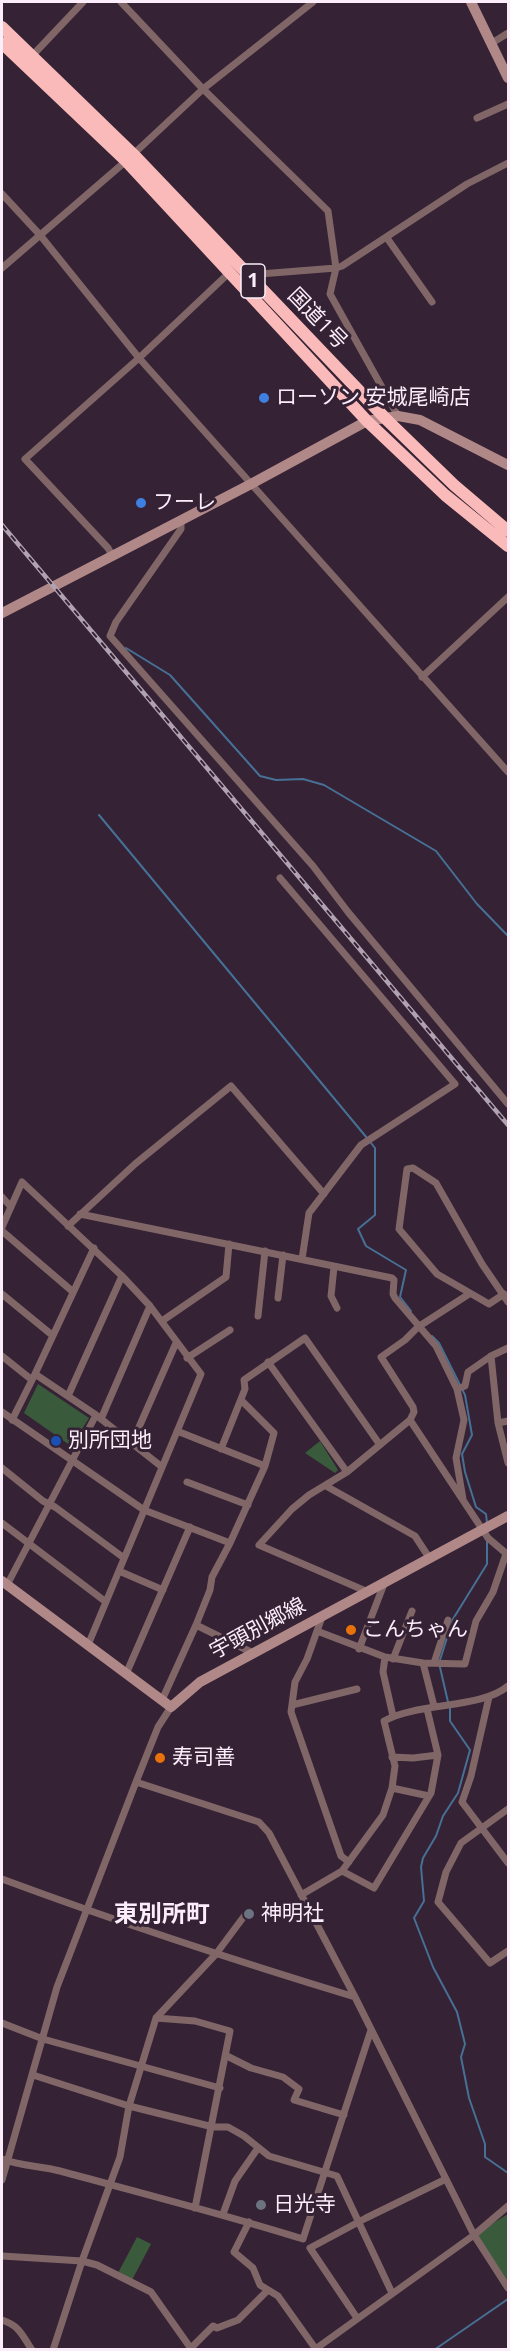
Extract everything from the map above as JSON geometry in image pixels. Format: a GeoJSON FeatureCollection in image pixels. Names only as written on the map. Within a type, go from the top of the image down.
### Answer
{"type":"FeatureCollection","features":[{"type":"Feature","properties":{"kind":"highway","name":"国道1号"},"geometry":{"type":"LineString","coordinates":[[2,27],[129,157],[392,418],[454,485],[508,531]]}},
{"type":"Feature","properties":{"kind":"highway","name":"国道1号"},"geometry":{"type":"LineString","coordinates":[[2,43],[129,157],[367,422],[445,495],[508,546]]}},
{"type":"Feature","properties":{"kind":"street"},"geometry":{"type":"LineString","coordinates":[[31,57],[83,2]]}},
{"type":"Feature","properties":{"kind":"street"},"geometry":{"type":"LineString","coordinates":[[121,2],[203,89],[328,211],[336,268],[330,294],[392,418]]}},
{"type":"Feature","properties":{"kind":"street"},"geometry":{"type":"LineString","coordinates":[[2,268],[203,89],[313,2]]}},
{"type":"Feature","properties":{"kind":"street"},"geometry":{"type":"LineString","coordinates":[[471,2],[508,78]]}},
{"type":"Feature","properties":{"kind":"street"},"geometry":{"type":"LineString","coordinates":[[492,43],[508,33]]}},
{"type":"Feature","properties":{"kind":"street"},"geometry":{"type":"LineString","coordinates":[[477,118],[508,104]]}},
{"type":"Feature","properties":{"kind":"street"},"geometry":{"type":"LineString","coordinates":[[252,279],[260,274],[336,268],[387,238],[467,184],[508,163]]}},
{"type":"Feature","properties":{"kind":"street"},"geometry":{"type":"LineString","coordinates":[[2,194],[40,235],[140,358],[508,772]]}},
{"type":"Feature","properties":{"kind":"street"},"geometry":{"type":"LineString","coordinates":[[387,238],[432,302]]}},
{"type":"Feature","properties":{"kind":"street"},"geometry":{"type":"LineString","coordinates":[[112,555],[25,459],[140,358],[230,272]]}},
{"type":"Feature","properties":{"kind":"street"},"geometry":{"type":"LineString","coordinates":[[2,613],[367,422],[392,418],[420,420],[508,465]]}},
{"type":"Feature","properties":{"kind":"street"},"geometry":{"type":"LineString","coordinates":[[181,520],[181,529],[116,622],[110,636],[313,866],[348,912],[508,1104]]}},
{"type":"Feature","properties":{"kind":"street"},"geometry":{"type":"LineString","coordinates":[[422,677],[508,597]]}},
{"type":"Feature","properties":{"kind":"street"},"geometry":{"type":"LineString","coordinates":[[280,878],[455,1084],[361,1145],[309,1213],[302,1259]]}},
{"type":"Feature","properties":{"kind":"street"},"geometry":{"type":"LineString","coordinates":[[68,1226],[135,1164],[231,1086],[324,1194]]}},
{"type":"Feature","properties":{"kind":"street"},"geometry":{"type":"LineString","coordinates":[[504,1294],[489,1304],[469,1294],[437,1274],[399,1229],[407,1169],[413,1168],[436,1183],[482,1264],[504,1294],[508,1302]]}},
{"type":"Feature","properties":{"kind":"street"},"geometry":{"type":"LineString","coordinates":[[72,1291],[2,1229],[22,1182],[94,1248],[150,1306],[201,1374],[88,1645]]}},
{"type":"Feature","properties":{"kind":"street"},"geometry":{"type":"LineString","coordinates":[[2,1197],[11,1207]]}},
{"type":"Feature","properties":{"kind":"street"},"geometry":{"type":"LineString","coordinates":[[80,1214],[392,1278],[395,1298],[436,1346],[457,1389],[464,1420],[456,1458],[463,1499]]}},
{"type":"Feature","properties":{"kind":"street"},"geometry":{"type":"LineString","coordinates":[[162,1321],[226,1276],[229,1244]]}},
{"type":"Feature","properties":{"kind":"street"},"geometry":{"type":"LineString","coordinates":[[12,1420],[94,1248]]}},
{"type":"Feature","properties":{"kind":"street"},"geometry":{"type":"LineString","coordinates":[[258,1316],[265,1251]]}},
{"type":"Feature","properties":{"kind":"street"},"geometry":{"type":"LineString","coordinates":[[278,1298],[283,1255]]}},
{"type":"Feature","properties":{"kind":"street"},"geometry":{"type":"LineString","coordinates":[[334,1267],[331,1296],[337,1308]]}},
{"type":"Feature","properties":{"kind":"street"},"geometry":{"type":"LineString","coordinates":[[68,1396],[122,1276]]}},
{"type":"Feature","properties":{"kind":"street"},"geometry":{"type":"LineString","coordinates":[[2,1294],[52,1335]]}},
{"type":"Feature","properties":{"kind":"street"},"geometry":{"type":"LineString","coordinates":[[368,1592],[259,1545],[283,1516],[309,1495],[347,1472],[410,1420],[414,1407],[381,1357],[405,1341],[418,1327],[469,1294]]}},
{"type":"Feature","properties":{"kind":"street"},"geometry":{"type":"LineString","coordinates":[[150,1306],[98,1417],[4,1583],[167,1704]]}},
{"type":"Feature","properties":{"kind":"street"},"geometry":{"type":"LineString","coordinates":[[188,1358],[230,1330]]}},
{"type":"Feature","properties":{"kind":"street"},"geometry":{"type":"LineString","coordinates":[[221,1449],[242,1400],[245,1389],[244,1380],[305,1338],[380,1445]]}},
{"type":"Feature","properties":{"kind":"street"},"geometry":{"type":"LineString","coordinates":[[132,1443],[176,1343]]}},
{"type":"Feature","properties":{"kind":"street"},"geometry":{"type":"LineString","coordinates":[[457,1389],[465,1386],[468,1372],[491,1356],[508,1348]]}},
{"type":"Feature","properties":{"kind":"street"},"geometry":{"type":"LineString","coordinates":[[2,1356],[68,1396],[162,1467]]}},
{"type":"Feature","properties":{"kind":"street"},"geometry":{"type":"LineString","coordinates":[[491,1356],[498,1424],[508,1463]]}},
{"type":"Feature","properties":{"kind":"street"},"geometry":{"type":"LineString","coordinates":[[268,1362],[347,1472]]}},
{"type":"Feature","properties":{"kind":"street"},"geometry":{"type":"LineString","coordinates":[[2,2180],[4,2160],[33,2075],[57,1987],[167,1704],[210,1590],[212,1577],[265,1466],[274,1433],[242,1400]]}},
{"type":"Feature","properties":{"kind":"street"},"geometry":{"type":"LineString","coordinates":[[2,1412],[144,1510],[230,1543]]}},
{"type":"Feature","properties":{"kind":"street"},"geometry":{"type":"LineString","coordinates":[[317,1631],[359,1649],[393,1659],[423,1663],[465,1664],[476,1621],[494,1592],[507,1555],[482,1529],[410,1420]]}},
{"type":"Feature","properties":{"kind":"street"},"geometry":{"type":"LineString","coordinates":[[498,1424],[508,1421]]}},
{"type":"Feature","properties":{"kind":"street"},"geometry":{"type":"LineString","coordinates":[[177,1431],[265,1466]]}},
{"type":"Feature","properties":{"kind":"street"},"geometry":{"type":"LineString","coordinates":[[2,1468],[124,1558]]}},
{"type":"Feature","properties":{"kind":"street"},"geometry":{"type":"LineString","coordinates":[[187,1482],[248,1505]]}},
{"type":"Feature","properties":{"kind":"street"},"geometry":{"type":"LineString","coordinates":[[326,1486],[414,1536],[430,1559]]}},
{"type":"Feature","properties":{"kind":"street"},"geometry":{"type":"LineString","coordinates":[[359,1649],[384,1584],[508,1516]]}},
{"type":"Feature","properties":{"kind":"street"},"geometry":{"type":"LineString","coordinates":[[2,1523],[106,1602]]}},
{"type":"Feature","properties":{"kind":"street"},"geometry":{"type":"LineString","coordinates":[[126,1674],[190,1527]]}},
{"type":"Feature","properties":{"kind":"street"},"geometry":{"type":"LineString","coordinates":[[119,1571],[163,1590]]}},
{"type":"Feature","properties":{"kind":"street","name":"宇頭別郷線"},"geometry":{"type":"LineString","coordinates":[[167,1704],[200,1682],[384,1584]]}},
{"type":"Feature","properties":{"kind":"street"},"geometry":{"type":"LineString","coordinates":[[393,1659],[412,1611]]}},
{"type":"Feature","properties":{"kind":"street"},"geometry":{"type":"LineString","coordinates":[[322,1617],[307,1659],[295,1682],[291,1712],[341,1856],[349,1862]]}},
{"type":"Feature","properties":{"kind":"street"},"geometry":{"type":"LineString","coordinates":[[434,1663],[448,1620]]}},
{"type":"Feature","properties":{"kind":"street"},"geometry":{"type":"LineString","coordinates":[[196,1626],[253,1653]]}},
{"type":"Feature","properties":{"kind":"street"},"geometry":{"type":"LineString","coordinates":[[385,1657],[383,1672],[393,1716]]}},
{"type":"Feature","properties":{"kind":"street"},"geometry":{"type":"LineString","coordinates":[[342,1871],[374,1888],[429,1796],[438,1755],[423,1663]]}},
{"type":"Feature","properties":{"kind":"street"},"geometry":{"type":"LineString","coordinates":[[302,1895],[342,1871],[383,1815],[392,1788],[395,1766],[384,1721],[393,1716],[489,1697],[499,1694],[508,1686]]}},
{"type":"Feature","properties":{"kind":"street"},"geometry":{"type":"LineString","coordinates":[[292,1705],[357,1689]]}},
{"type":"Feature","properties":{"kind":"street"},"geometry":{"type":"LineString","coordinates":[[489,1697],[471,1776],[462,1802],[508,1863]]}},
{"type":"Feature","properties":{"kind":"street"},"geometry":{"type":"LineString","coordinates":[[392,1757],[413,1758],[438,1755]]}},
{"type":"Feature","properties":{"kind":"street"},"geometry":{"type":"LineString","coordinates":[[136,1782],[259,1822],[269,1833],[355,1997],[474,2235],[508,2288]]}},
{"type":"Feature","properties":{"kind":"street"},"geometry":{"type":"LineString","coordinates":[[392,1788],[429,1796]]}},
{"type":"Feature","properties":{"kind":"street"},"geometry":{"type":"LineString","coordinates":[[508,1809],[460,1843],[446,1872],[438,1902],[490,1963],[508,1951]]}},
{"type":"Feature","properties":{"kind":"street"},"geometry":{"type":"LineString","coordinates":[[2,1879],[87,1911],[355,1997]]}},
{"type":"Feature","properties":{"kind":"street"},"geometry":{"type":"LineString","coordinates":[[53,2349],[103,2200],[111,2186],[120,2157],[129,2106],[156,2018],[216,1954],[245,1915]]}},
{"type":"Feature","properties":{"kind":"street"},"geometry":{"type":"LineString","coordinates":[[156,2018],[195,2021],[230,2031],[213,2127],[195,2208]]}},
{"type":"Feature","properties":{"kind":"street"},"geometry":{"type":"LineString","coordinates":[[2,2023],[43,2039],[220,2088]]}},
{"type":"Feature","properties":{"kind":"street"},"geometry":{"type":"LineString","coordinates":[[303,2239],[371,2030]]}},
{"type":"Feature","properties":{"kind":"street"},"geometry":{"type":"LineString","coordinates":[[227,2056],[251,2068],[283,2077],[299,2090],[294,2100],[344,2115]]}},
{"type":"Feature","properties":{"kind":"street"},"geometry":{"type":"LineString","coordinates":[[33,2075],[129,2106],[213,2127],[228,2127],[244,2136],[269,2156],[337,2176],[392,2294]]}},
{"type":"Feature","properties":{"kind":"street"},"geometry":{"type":"LineString","coordinates":[[223,2214],[235,2181],[258,2148]]}},
{"type":"Feature","properties":{"kind":"street"},"geometry":{"type":"LineString","coordinates":[[4,2160],[58,2171],[223,2214],[303,2239],[357,2318]]}},
{"type":"Feature","properties":{"kind":"street"},"geometry":{"type":"LineString","coordinates":[[309,2248],[359,2221],[446,2180]]}},
{"type":"Feature","properties":{"kind":"street"},"geometry":{"type":"LineString","coordinates":[[249,2222],[234,2252],[253,2268],[260,2285],[278,2296],[314,2349],[474,2235],[508,2206]]}},
{"type":"Feature","properties":{"kind":"street"},"geometry":{"type":"LineString","coordinates":[[2,2256],[82,2261],[97,2265],[151,2292],[192,2349],[213,2326],[217,2328],[238,2320],[268,2289]]}},
{"type":"Feature","properties":{"kind":"street"},"geometry":{"type":"LineString","coordinates":[[2,2320],[11,2323],[24,2334],[32,2349]]}},
{"type":"Feature","properties":{"kind":"green space"},"geometry":{"type":"Polygon","coordinates":[[[38,1384],[89,1418],[71,1446],[24,1413],[38,1384]]]}},
{"type":"Feature","properties":{"kind":"green space"},"geometry":{"type":"Polygon","coordinates":[[[320,1441],[338,1470],[335,1473],[305,1453],[320,1441]]]}},
{"type":"Feature","properties":{"kind":"green space"},"geometry":{"type":"Polygon","coordinates":[[[508,2214],[508,2284],[474,2235],[508,2214]]]}},
{"type":"Feature","properties":{"kind":"green space"},"geometry":{"type":"Polygon","coordinates":[[[137,2237],[151,2244],[132,2280],[118,2273],[137,2237]]]}},
{"type":"Feature","properties":{"kind":"waterway"},"geometry":{"type":"LineString","coordinates":[[126,648],[170,675],[260,776],[276,780],[303,779],[324,785],[436,851],[477,904],[508,936]]}},
{"type":"Feature","properties":{"kind":"waterway"},"geometry":{"type":"LineString","coordinates":[[99,815],[367,1138]]}},
{"type":"Feature","properties":{"kind":"waterway"},"geometry":{"type":"LineString","coordinates":[[371,1143],[375,1148],[375,1215],[358,1229],[366,1246],[406,1270],[400,1297],[411,1311]]}},
{"type":"Feature","properties":{"kind":"waterway"},"geometry":{"type":"LineString","coordinates":[[432,1336],[439,1343],[465,1395],[472,1435],[462,1454],[465,1472],[476,1507],[486,1514],[487,1523]]}},
{"type":"Feature","properties":{"kind":"waterway"},"geometry":{"type":"LineString","coordinates":[[448,1702],[439,1663],[453,1619],[487,1564],[487,1541]]}},
{"type":"Feature","properties":{"kind":"waterway"},"geometry":{"type":"LineString","coordinates":[[450,1708],[450,1721],[470,1750],[458,1793],[443,1816],[436,1836],[423,1858],[421,1867],[424,1901],[414,1918],[433,1967],[457,2012],[465,2044],[461,2057],[469,2098],[485,2144],[485,2157],[508,2173]]}},
{"type":"Feature","properties":{"kind":"waterway"},"geometry":{"type":"LineString","coordinates":[[434,2350],[508,2299]]}},
{"type":"Feature","properties":{"kind":"railway"},"geometry":{"type":"LineString","coordinates":[[2,525],[508,1125]]}},
{"type":"Feature","properties":{"kind":"place","name":"ローソン 安城尾崎店"},"geometry":{"type":"Point","coordinates":[264,398]}},
{"type":"Feature","properties":{"kind":"place","name":"フーレ"},"geometry":{"type":"Point","coordinates":[141,503]}},
{"type":"Feature","properties":{"kind":"place","name":"別所団地"},"geometry":{"type":"Point","coordinates":[56,1441]}},
{"type":"Feature","properties":{"kind":"place","name":"こんちゃん"},"geometry":{"type":"Point","coordinates":[351,1630]}},
{"type":"Feature","properties":{"kind":"place","name":"寿司善"},"geometry":{"type":"Point","coordinates":[160,1758]}},
{"type":"Feature","properties":{"kind":"place","name":"神明社"},"geometry":{"type":"Point","coordinates":[249,1914]}},
{"type":"Feature","properties":{"kind":"place","name":"日光寺"},"geometry":{"type":"Point","coordinates":[261,2205]}},
{"type":"Feature","properties":{"kind":"district","name":"東別所町"},"geometry":{"type":"Point","coordinates":[162,1915]}}]}
